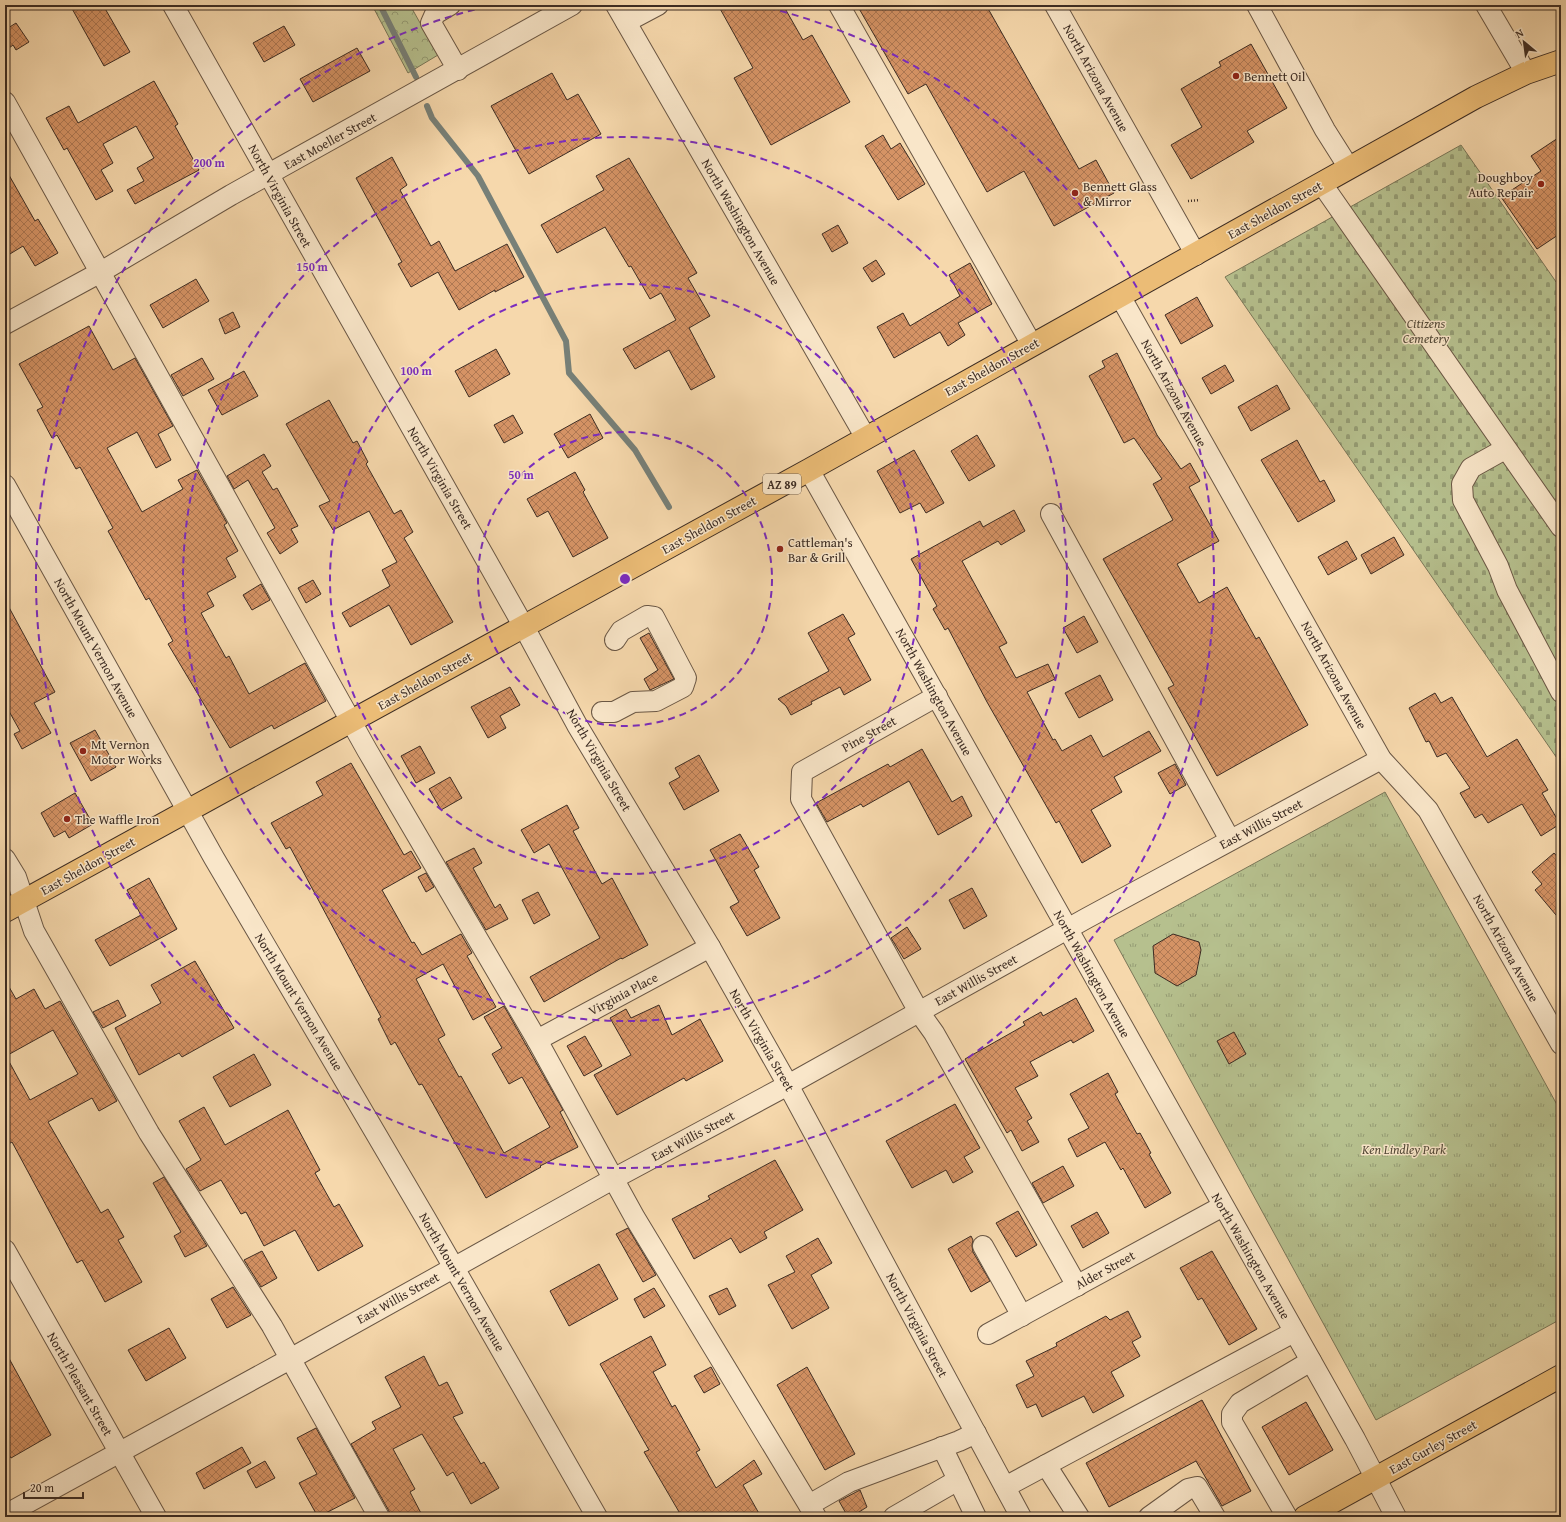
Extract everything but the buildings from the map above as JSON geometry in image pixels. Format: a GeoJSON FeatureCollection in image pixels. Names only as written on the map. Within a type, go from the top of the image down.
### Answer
{"type":"FeatureCollection","features":[{"type":"Feature","properties":{"kind":"main road","name":"East Sheldon Street"},"geometry":{"type":"LineString","coordinates":[[5,911],[866,438],[1196,255],[1476,97],[1526,73],[1561,60]]}},
{"type":"Feature","properties":{"kind":"main road","name":"East Gurley Street"},"geometry":{"type":"LineString","coordinates":[[1305,1517],[1561,1376]]}},
{"type":"Feature","properties":{"kind":"street","name":"North Virginia Street"},"geometry":{"type":"LineString","coordinates":[[173,5],[524,627],[577,725],[710,947],[788,1085],[1021,1517]]}},
{"type":"Feature","properties":{"kind":"street"},"geometry":{"type":"LineString","coordinates":[[450,5],[435,14],[431,23],[458,70]]}},
{"type":"Feature","properties":{"kind":"street","name":"East Moeller Street"},"geometry":{"type":"LineString","coordinates":[[5,324],[99,273],[268,175],[572,5]]}},
{"type":"Feature","properties":{"kind":"street","name":"North Washington Avenue"},"geometry":{"type":"LineString","coordinates":[[616,5],[866,438]]}},
{"type":"Feature","properties":{"kind":"street"},"geometry":{"type":"LineString","coordinates":[[626,22],[658,5]]}},
{"type":"Feature","properties":{"kind":"street"},"geometry":{"type":"LineString","coordinates":[[839,5],[1032,345]]}},
{"type":"Feature","properties":{"kind":"street","name":"North Arizona Avenue"},"geometry":{"type":"LineString","coordinates":[[1055,5],[1196,255]]}},
{"type":"Feature","properties":{"kind":"street"},"geometry":{"type":"LineString","coordinates":[[1257,5],[1325,130],[1349,168]]}},
{"type":"Feature","properties":{"kind":"street"},"geometry":{"type":"LineString","coordinates":[[1486,5],[1526,73]]}},
{"type":"Feature","properties":{"kind":"street"},"geometry":{"type":"LineString","coordinates":[[5,102],[99,273],[351,722],[537,1040],[613,1179],[813,1511],[849,1482],[976,1433]]}},
{"type":"Feature","properties":{"kind":"street"},"geometry":{"type":"LineString","coordinates":[[1322,184],[1505,449],[1561,527]]}},
{"type":"Feature","properties":{"kind":"street","name":"North Arizona Avenue"},"geometry":{"type":"LineString","coordinates":[[1120,296],[1381,759],[1428,810],[1561,1044]]}},
{"type":"Feature","properties":{"kind":"street"},"geometry":{"type":"LineString","coordinates":[[1505,449],[1472,468],[1462,484],[1463,500],[1498,566],[1507,590],[1561,692]]}},
{"type":"Feature","properties":{"kind":"street","name":"North Washington Avenue"},"geometry":{"type":"LineString","coordinates":[[808,470],[937,696],[1311,1361],[1396,1517]]}},
{"type":"Feature","properties":{"kind":"street","name":"North Mount Vernon Avenue"},"geometry":{"type":"LineString","coordinates":[[5,485],[188,811],[454,1266],[597,1517]]}},
{"type":"Feature","properties":{"kind":"street"},"geometry":{"type":"LineString","coordinates":[[1051,514],[1230,840]]}},
{"type":"Feature","properties":{"kind":"street"},"geometry":{"type":"LineString","coordinates":[[602,712],[614,712],[633,702],[656,701],[683,687],[686,678],[654,618],[647,616],[621,630],[615,640]]}},
{"type":"Feature","properties":{"kind":"street","name":"Pine Street"},"geometry":{"type":"LineString","coordinates":[[919,1012],[801,799],[802,772],[937,696]]}},
{"type":"Feature","properties":{"kind":"street","name":"East Willis Street"},"geometry":{"type":"LineString","coordinates":[[5,1515],[290,1359],[454,1266],[788,1085],[1067,929],[1381,759]]}},
{"type":"Feature","properties":{"kind":"street"},"geometry":{"type":"LineString","coordinates":[[5,859],[16,877],[34,931],[149,1133],[272,1326],[379,1517]]}},
{"type":"Feature","properties":{"kind":"street","name":"Virginia Place"},"geometry":{"type":"LineString","coordinates":[[537,1040],[710,947]]}},
{"type":"Feature","properties":{"kind":"street"},"geometry":{"type":"LineString","coordinates":[[919,1012],[934,1034],[1077,1286]]}},
{"type":"Feature","properties":{"kind":"street","name":"Alder Street"},"geometry":{"type":"LineString","coordinates":[[988,1334],[1223,1206]]}},
{"type":"Feature","properties":{"kind":"street"},"geometry":{"type":"LineString","coordinates":[[983,1246],[1022,1316]]}},
{"type":"Feature","properties":{"kind":"street","name":"North Pleasant Street"},"geometry":{"type":"LineString","coordinates":[[5,1250],[156,1517]]}},
{"type":"Feature","properties":{"kind":"street"},"geometry":{"type":"LineString","coordinates":[[1004,1487],[1294,1332]]}},
{"type":"Feature","properties":{"kind":"street"},"geometry":{"type":"LineString","coordinates":[[1287,1517],[1232,1422],[1232,1414],[1240,1403],[1311,1361]]}},
{"type":"Feature","properties":{"kind":"street"},"geometry":{"type":"LineString","coordinates":[[942,1447],[976,1517]]}},
{"type":"Feature","properties":{"kind":"street"},"geometry":{"type":"LineString","coordinates":[[1046,1465],[1079,1517]]}},
{"type":"Feature","properties":{"kind":"street"},"geometry":{"type":"LineString","coordinates":[[894,1517],[958,1480]]}},
{"type":"Feature","properties":{"kind":"street"},"geometry":{"type":"LineString","coordinates":[[1149,1517],[1188,1489],[1197,1487],[1214,1517]]}},
{"type":"Feature","properties":{"kind":"path"},"geometry":{"type":"LineString","coordinates":[[1184,197],[1188,201],[1200,200]]}},
{"type":"Feature","properties":{"kind":"green space"},"geometry":{"type":"Polygon","coordinates":[[[372,5],[410,5],[438,55],[408,73],[372,5]]]}},
{"type":"Feature","properties":{"kind":"green space","name":"Citizens Cemetery"},"geometry":{"type":"Polygon","coordinates":[[[1461,145],[1561,289],[1561,764],[1225,277],[1461,145]]]}},
{"type":"Feature","properties":{"kind":"green space","name":"Ken Lindley Park"},"geometry":{"type":"Polygon","coordinates":[[[1385,792],[1561,1112],[1561,1319],[1376,1420],[1114,940],[1385,792]]]}},
{"type":"Feature","properties":{"kind":"waterway"},"geometry":{"type":"LineString","coordinates":[[380,5],[416,77]]}},
{"type":"Feature","properties":{"kind":"waterway"},"geometry":{"type":"LineString","coordinates":[[427,106],[432,118],[478,176],[566,341],[569,373],[635,450],[669,507]]}},
{"type":"Feature","properties":{"kind":"place","name":"Bennett Oil"},"geometry":{"type":"Point","coordinates":[1236,76]}},
{"type":"Feature","properties":{"kind":"place","name":"Doughboy Auto Repair"},"geometry":{"type":"Point","coordinates":[1541,184]}},
{"type":"Feature","properties":{"kind":"place","name":"Bennett Glass & Mirror"},"geometry":{"type":"Point","coordinates":[1075,193]}},
{"type":"Feature","properties":{"kind":"place","name":"Cattleman's Bar & Grill"},"geometry":{"type":"Point","coordinates":[780,549]}},
{"type":"Feature","properties":{"kind":"place","name":"Mt Vernon Motor Works"},"geometry":{"type":"Point","coordinates":[83,751]}},
{"type":"Feature","properties":{"kind":"place","name":"The Waffle Iron"},"geometry":{"type":"Point","coordinates":[67,819]}}]}
